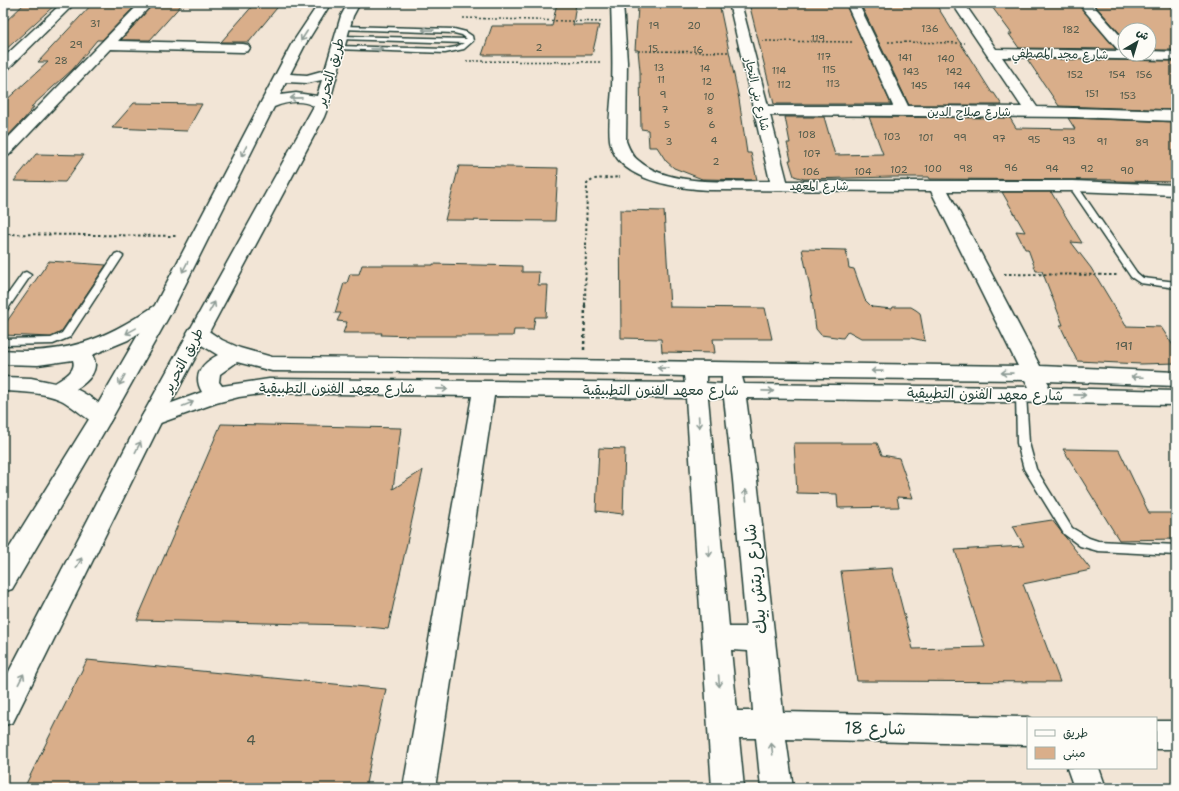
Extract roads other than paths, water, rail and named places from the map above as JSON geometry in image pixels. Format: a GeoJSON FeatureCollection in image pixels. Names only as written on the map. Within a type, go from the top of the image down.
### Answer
{"type":"FeatureCollection","features":[{"type":"Feature","properties":{"kind":"street"},"geometry":{"type":"LineString","coordinates":[[3,66],[69,3]]}},
{"type":"Feature","properties":{"kind":"street"},"geometry":{"type":"LineString","coordinates":[[3,152],[147,3]]}},
{"type":"Feature","properties":{"kind":"street"},"geometry":{"type":"LineString","coordinates":[[3,581],[101,418],[163,309],[298,45],[325,3]]}},
{"type":"Feature","properties":{"kind":"street","name":"طريق التحرير"},"geometry":{"type":"LineString","coordinates":[[3,713],[152,418],[322,104],[340,38],[347,16],[354,3]]}},
{"type":"Feature","properties":{"kind":"street","name":"شارع المعهد"},"geometry":{"type":"LineString","coordinates":[[617,3],[619,56],[618,141],[620,150],[627,160],[654,176],[693,184],[722,186],[1073,186],[1176,190]]}},
{"type":"Feature","properties":{"kind":"street","name":"شارع بنى النجار"},"geometry":{"type":"LineString","coordinates":[[736,3],[780,186]]}},
{"type":"Feature","properties":{"kind":"street"},"geometry":{"type":"LineString","coordinates":[[852,3],[903,112]]}},
{"type":"Feature","properties":{"kind":"street"},"geometry":{"type":"LineString","coordinates":[[958,3],[1033,112]]}},
{"type":"Feature","properties":{"kind":"street"},"geometry":{"type":"LineString","coordinates":[[1084,3],[1117,40]]}},
{"type":"Feature","properties":{"kind":"street"},"geometry":{"type":"LineString","coordinates":[[106,45],[243,48]]}},
{"type":"Feature","properties":{"kind":"street","name":"شارع مجد المصطفي"},"geometry":{"type":"LineString","coordinates":[[992,53],[1117,53]]}},
{"type":"Feature","properties":{"kind":"street","name":"شارع مجد المصطفي"},"geometry":{"type":"LineString","coordinates":[[1157,55],[1176,56]]}},
{"type":"Feature","properties":{"kind":"street"},"geometry":{"type":"LineString","coordinates":[[282,77],[309,79],[324,76],[331,72]]}},
{"type":"Feature","properties":{"kind":"street"},"geometry":{"type":"LineString","coordinates":[[268,104],[280,99],[295,98],[314,100],[322,104]]}},
{"type":"Feature","properties":{"kind":"street","name":"شارع صلاح الدين"},"geometry":{"type":"LineString","coordinates":[[761,110],[1110,113],[1176,116]]}},
{"type":"Feature","properties":{"kind":"street"},"geometry":{"type":"LineString","coordinates":[[937,187],[1043,394]]}},
{"type":"Feature","properties":{"kind":"street"},"geometry":{"type":"LineString","coordinates":[[3,358],[42,358],[78,352],[117,338],[135,329],[163,309]]}},
{"type":"Feature","properties":{"kind":"street","name":"شارع معهد الفنون التطبيقية"},"geometry":{"type":"LineString","coordinates":[[197,334],[216,346],[235,355],[272,364],[584,366],[695,380]]}},
{"type":"Feature","properties":{"kind":"street"},"geometry":{"type":"LineString","coordinates":[[58,390],[76,380],[82,373],[85,367],[85,361],[83,356],[78,352]]}},
{"type":"Feature","properties":{"kind":"street"},"geometry":{"type":"LineString","coordinates":[[217,394],[208,385],[207,380],[209,374],[219,362],[235,355]]}},
{"type":"Feature","properties":{"kind":"street","name":"شارع معهد الفنون التطبيقية"},"geometry":{"type":"LineString","coordinates":[[152,418],[217,394],[240,389],[269,386],[484,390],[695,380],[1032,373],[1176,379]]}},
{"type":"Feature","properties":{"kind":"street"},"geometry":{"type":"LineString","coordinates":[[695,380],[728,788]]}},
{"type":"Feature","properties":{"kind":"street","name":"شارع معهد الفنون التطبيقية"},"geometry":{"type":"LineString","coordinates":[[733,380],[1020,394],[1176,398]]}},
{"type":"Feature","properties":{"kind":"street","name":"شارع ريتش بيك"},"geometry":{"type":"LineString","coordinates":[[733,380],[777,788]]}},
{"type":"Feature","properties":{"kind":"street"},"geometry":{"type":"LineString","coordinates":[[3,384],[26,384],[58,390],[83,401],[101,418]]}},
{"type":"Feature","properties":{"kind":"street"},"geometry":{"type":"LineString","coordinates":[[419,788],[484,390]]}},
{"type":"Feature","properties":{"kind":"street"},"geometry":{"type":"LineString","coordinates":[[716,638],[761,640]]}},
{"type":"Feature","properties":{"kind":"street","name":"شارع 18"},"geometry":{"type":"LineString","coordinates":[[722,724],[1027,731]]}},
{"type":"Feature","properties":{"kind":"street"},"geometry":{"type":"LineString","coordinates":[[1157,735],[1176,735]]}},
{"type":"Feature","properties":{"kind":"street"},"geometry":{"type":"LineString","coordinates":[[1083,769],[1090,788]]}},
{"type":"Feature","properties":{"kind":"lane"},"geometry":{"type":"LineString","coordinates":[[445,51],[449,31]]}},
{"type":"Feature","properties":{"kind":"lane"},"geometry":{"type":"LineString","coordinates":[[340,38],[449,31],[464,33],[470,37],[470,42]]}},
{"type":"Feature","properties":{"kind":"lane"},"geometry":{"type":"LineString","coordinates":[[340,38],[470,42]]}},
{"type":"Feature","properties":{"kind":"lane"},"geometry":{"type":"LineString","coordinates":[[340,38],[445,51],[457,50],[466,46],[470,42]]}},
{"type":"Feature","properties":{"kind":"lane"},"geometry":{"type":"LineString","coordinates":[[1073,186],[1134,275],[1140,280],[1176,285]]}},
{"type":"Feature","properties":{"kind":"lane"},"geometry":{"type":"LineString","coordinates":[[42,358],[53,341],[68,332],[118,256]]}},
{"type":"Feature","properties":{"kind":"lane"},"geometry":{"type":"LineString","coordinates":[[3,308],[26,275]]}},
{"type":"Feature","properties":{"kind":"lane"},"geometry":{"type":"LineString","coordinates":[[3,342],[53,341]]}},
{"type":"Feature","properties":{"kind":"lane"},"geometry":{"type":"LineString","coordinates":[[1020,394],[1023,443],[1030,469],[1068,531],[1085,542],[1098,546],[1176,550]]}}]}
